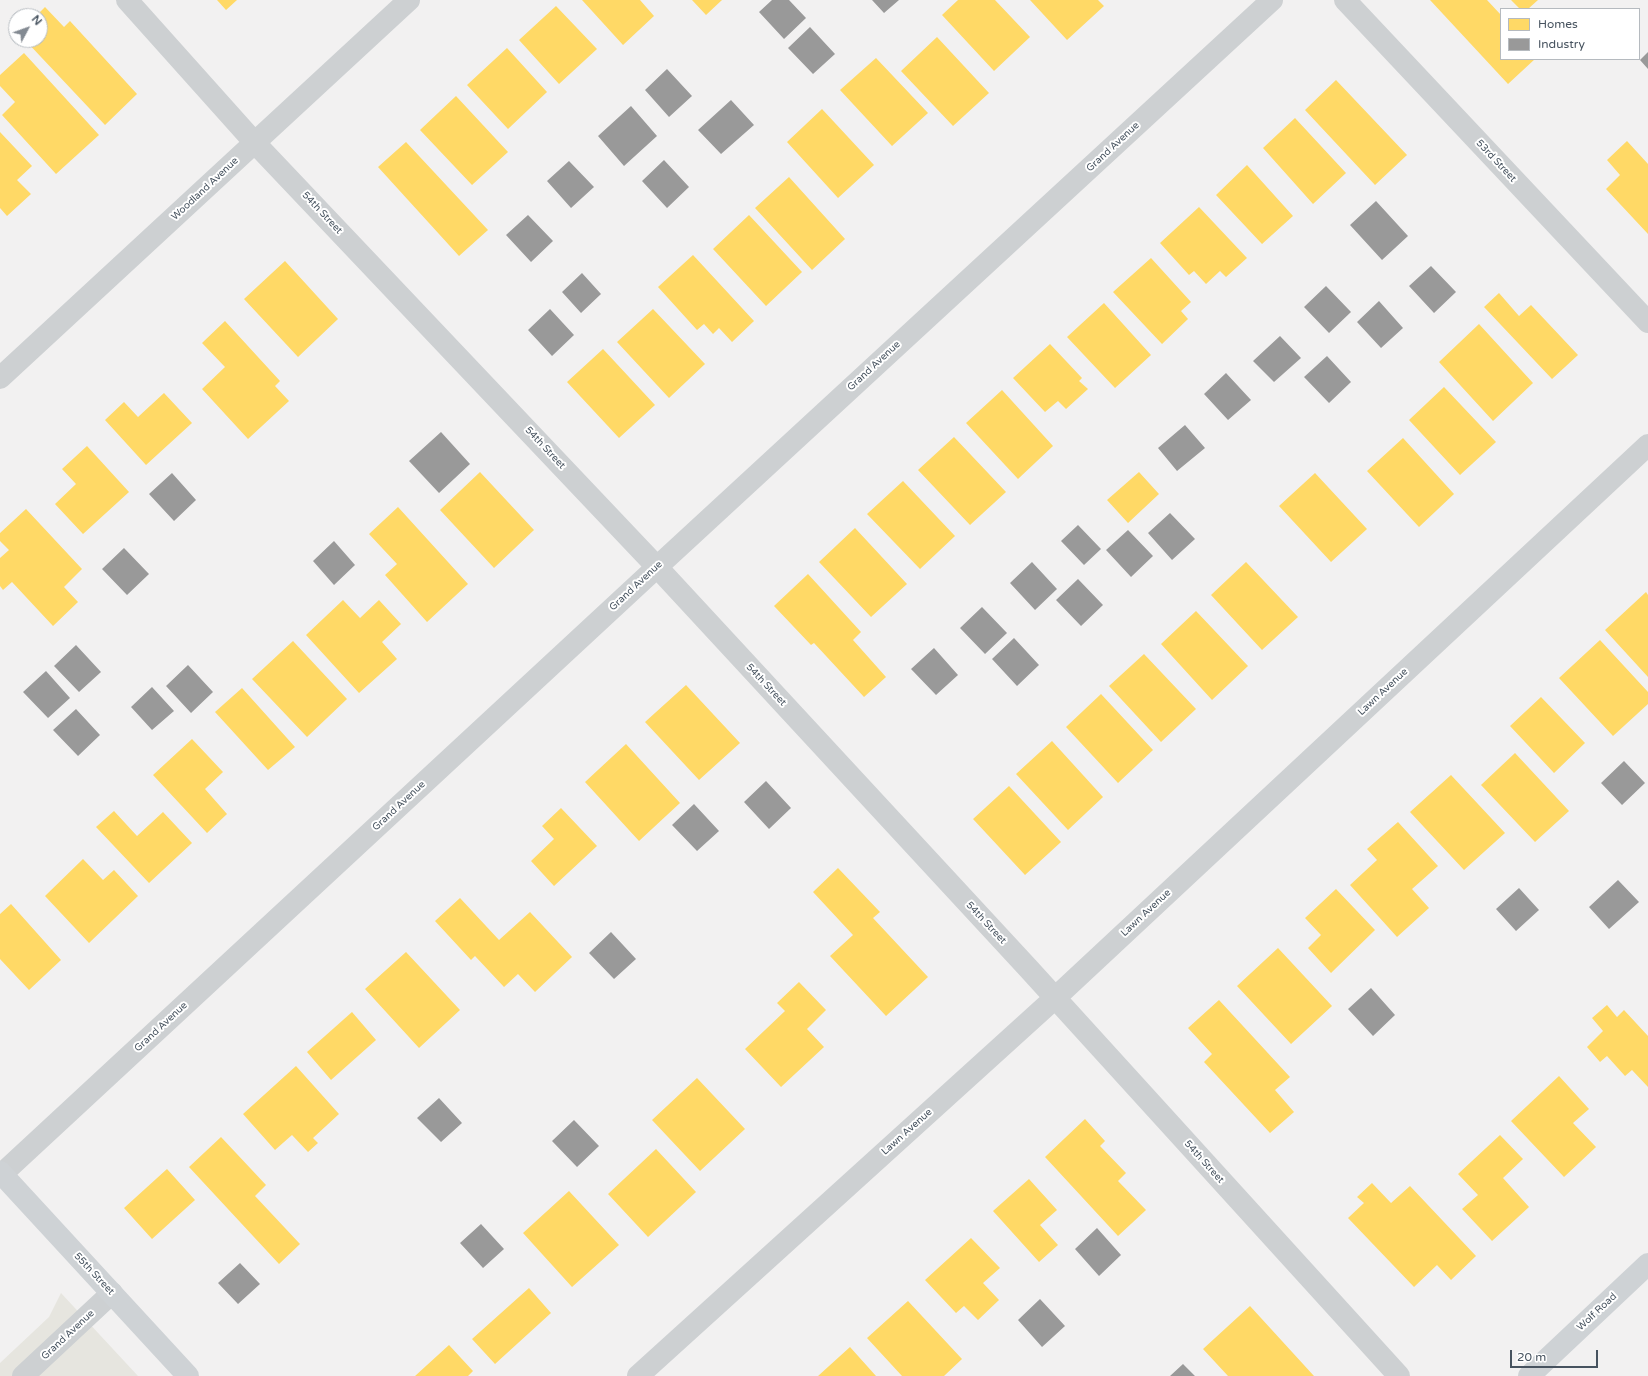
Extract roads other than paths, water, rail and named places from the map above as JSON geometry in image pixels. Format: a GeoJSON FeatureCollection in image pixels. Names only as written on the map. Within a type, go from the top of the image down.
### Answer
{"type":"FeatureCollection","features":[{"type":"Feature","properties":{"kind":"main road","name":"55th Street"},"geometry":{"type":"LineString","coordinates":[[1,1173],[188,1376]]}},
{"type":"Feature","properties":{"kind":"main road","name":"Wolf Road"},"geometry":{"type":"LineString","coordinates":[[1529,1376],[1648,1264]]}},
{"type":"Feature","properties":{"kind":"street","name":"54th Street"},"geometry":{"type":"LineString","coordinates":[[127,0],[256,143],[657,566],[1055,998],[1399,1376]]}},
{"type":"Feature","properties":{"kind":"street","name":"Woodland Avenue"},"geometry":{"type":"LineString","coordinates":[[0,378],[409,0]]}},
{"type":"Feature","properties":{"kind":"street","name":"Grand Avenue"},"geometry":{"type":"LineString","coordinates":[[1,1173],[1272,0]]}},
{"type":"Feature","properties":{"kind":"street","name":"53rd Street"},"geometry":{"type":"LineString","coordinates":[[1345,0],[1648,322]]}},
{"type":"Feature","properties":{"kind":"street","name":"Lawn Avenue"},"geometry":{"type":"LineString","coordinates":[[638,1376],[1055,998],[1648,445]]}},
{"type":"Feature","properties":{"kind":"street","name":"Grand Avenue"},"geometry":{"type":"LineString","coordinates":[[23,1376],[112,1293]]}}]}
